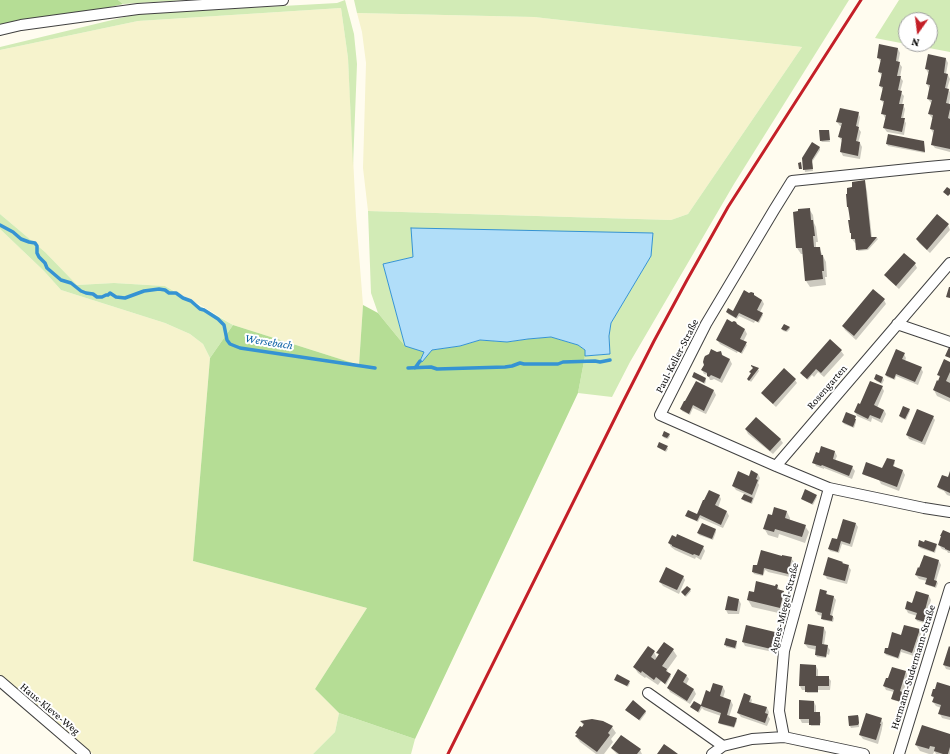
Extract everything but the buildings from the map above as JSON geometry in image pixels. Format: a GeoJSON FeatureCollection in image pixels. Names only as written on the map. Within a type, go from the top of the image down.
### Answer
{"type":"FeatureCollection","features":[{"type":"Feature","properties":{"kind":"street"},"geometry":{"type":"LineString","coordinates":[[0,30],[21,25],[138,9],[283,0]]}},
{"type":"Feature","properties":{"kind":"street","name":"Paul-Keller-Straße"},"geometry":{"type":"LineString","coordinates":[[950,165],[792,181],[706,324],[660,415],[829,488],[950,512]]}},
{"type":"Feature","properties":{"kind":"street","name":"Rosengarten"},"geometry":{"type":"LineString","coordinates":[[776,466],[950,263]]}},
{"type":"Feature","properties":{"kind":"street"},"geometry":{"type":"LineString","coordinates":[[897,324],[950,342]]}},
{"type":"Feature","properties":{"kind":"street","name":"Agnes-Miegel-Straße"},"geometry":{"type":"LineString","coordinates":[[784,737],[779,711],[784,651],[829,488]]}},
{"type":"Feature","properties":{"kind":"street","name":"Hermann-Sudermann-Straße"},"geometry":{"type":"LineString","coordinates":[[899,754],[950,588]]}},
{"type":"Feature","properties":{"kind":"street","name":"Haus-Kleve-Weg"},"geometry":{"type":"LineString","coordinates":[[0,681],[85,754]]}},
{"type":"Feature","properties":{"kind":"street"},"geometry":{"type":"LineString","coordinates":[[648,693],[723,746]]}},
{"type":"Feature","properties":{"kind":"street"},"geometry":{"type":"LineString","coordinates":[[712,754],[723,746],[752,739],[784,737],[864,754]]}},
{"type":"Feature","properties":{"kind":"shaded area"},"geometry":{"type":"Polygon","coordinates":[[[341,8],[348,58],[356,216],[363,305],[359,365],[233,325],[165,286],[114,283],[77,285],[45,252],[0,214],[0,50],[138,21],[341,8]]]}},
{"type":"Feature","properties":{"kind":"shaded area"},"geometry":{"type":"Polygon","coordinates":[[[357,13],[534,17],[802,47],[688,214],[671,220],[368,211],[363,168],[366,63],[362,32],[357,13]]]}},
{"type":"Feature","properties":{"kind":"shaded area"},"geometry":{"type":"Polygon","coordinates":[[[0,229],[44,271],[61,290],[165,323],[190,334],[203,344],[210,358],[193,561],[367,608],[315,689],[339,713],[335,732],[313,754],[93,754],[0,677],[0,229]]]}},
{"type":"Feature","properties":{"kind":"green space"},"geometry":{"type":"Polygon","coordinates":[[[0,0],[118,0],[123,4],[0,34],[0,0]]]}},
{"type":"Feature","properties":{"kind":"green space"},"geometry":{"type":"Polygon","coordinates":[[[118,0],[187,0],[123,4],[118,0]]]}},
{"type":"Feature","properties":{"kind":"green space"},"geometry":{"type":"Polygon","coordinates":[[[345,0],[354,34],[357,64],[353,166],[348,58],[341,8],[138,21],[0,50],[0,47],[137,14],[337,3],[345,0]]]}},
{"type":"Feature","properties":{"kind":"green space"},"geometry":{"type":"Polygon","coordinates":[[[354,0],[849,0],[734,184],[630,362],[612,397],[578,393],[585,356],[610,354],[609,336],[611,323],[651,256],[413,257],[383,264],[405,346],[378,313],[371,293],[368,211],[671,220],[688,214],[802,47],[534,17],[357,13],[354,0]]]}},
{"type":"Feature","properties":{"kind":"green space"},"geometry":{"type":"Polygon","coordinates":[[[899,0],[950,0],[950,52],[938,50],[938,12],[898,12],[898,42],[875,38],[899,0]]]}},
{"type":"Feature","properties":{"kind":"green space"},"geometry":{"type":"Polygon","coordinates":[[[0,214],[45,252],[77,285],[114,283],[165,286],[233,325],[210,358],[203,344],[190,334],[165,323],[61,290],[44,271],[0,229],[0,214]]]}},
{"type":"Feature","properties":{"kind":"green space"},"geometry":{"type":"Polygon","coordinates":[[[363,305],[378,313],[405,346],[425,352],[420,361],[432,350],[460,346],[480,340],[507,342],[551,337],[578,345],[585,350],[578,393],[415,739],[339,713],[315,689],[367,608],[193,561],[210,358],[233,325],[359,365],[363,305]]]}},
{"type":"Feature","properties":{"kind":"green space"},"geometry":{"type":"Polygon","coordinates":[[[339,713],[415,739],[411,754],[313,754],[335,732],[339,713]]]}},
{"type":"Feature","properties":{"kind":"water"},"geometry":{"type":"Polygon","coordinates":[[[411,228],[653,233],[651,256],[611,323],[609,336],[610,354],[585,356],[585,350],[578,345],[551,337],[507,342],[480,340],[460,346],[432,350],[422,362],[420,361],[424,352],[405,346],[383,264],[413,257],[411,228]]]}},
{"type":"Feature","properties":{"kind":"waterway","name":"Wersebach"},"geometry":{"type":"LineString","coordinates":[[0,225],[13,232],[21,239],[35,243],[37,246],[37,253],[47,268],[61,280],[71,283],[86,293],[93,294],[97,297],[102,297],[110,293],[116,297],[125,298],[144,291],[159,289],[165,290],[169,293],[176,293],[191,301],[200,309],[218,319],[224,325],[227,340],[230,344],[240,348],[375,368]]}},
{"type":"Feature","properties":{"kind":"waterway","name":"Wersebach"},"geometry":{"type":"LineString","coordinates":[[408,368],[431,367],[437,369],[505,367],[520,363],[558,364],[563,362],[600,362],[610,360]]}},
{"type":"Feature","properties":{"kind":"waterway","name":"Wersebach"},"geometry":{"type":"LineString","coordinates":[[415,368],[420,361]]}},
{"type":"Feature","properties":{"kind":"railway"},"geometry":{"type":"LineString","coordinates":[[448,754],[622,404],[687,280],[728,207],[861,0]]}}]}
